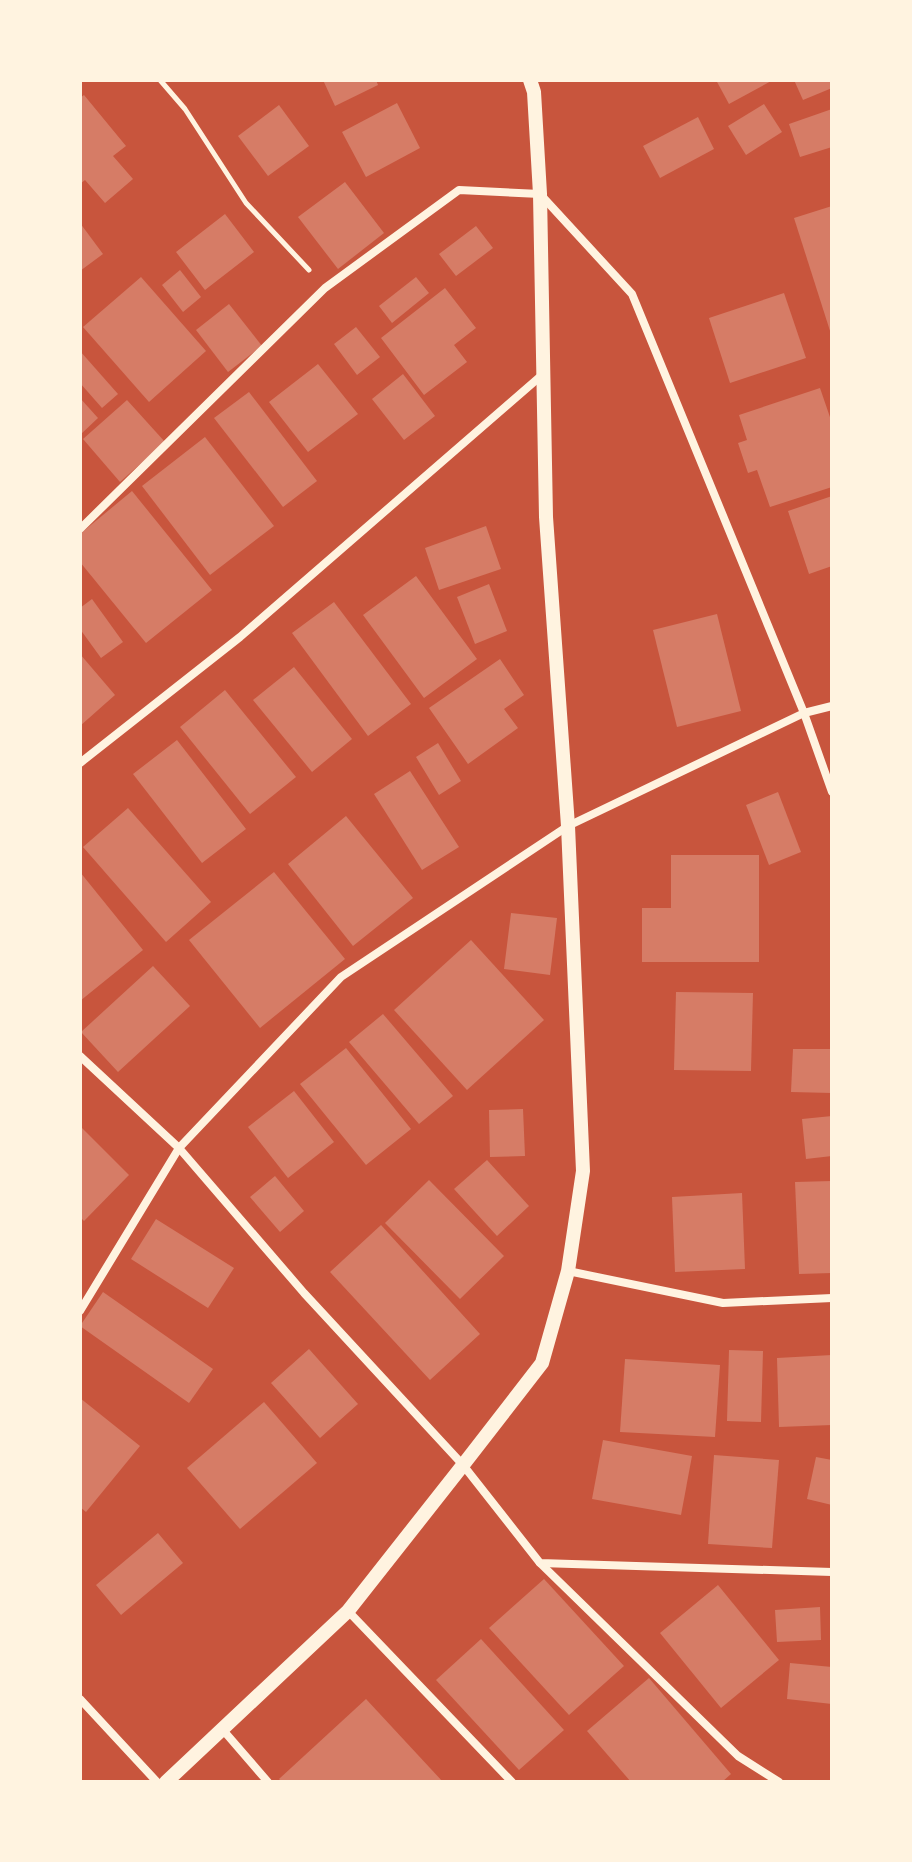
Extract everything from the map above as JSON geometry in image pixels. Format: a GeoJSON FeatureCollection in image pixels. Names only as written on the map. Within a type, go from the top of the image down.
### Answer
{"type":"FeatureCollection","features":[{"type":"Feature","properties":{"kind":"street"},"geometry":{"type":"LineString","coordinates":[[166,1782],[348,1611],[463,1465],[542,1363],[568,1271],[583,1171],[568,826],[546,517],[536,84]]}},
{"type":"Feature","properties":{"kind":"street"},"geometry":{"type":"LineString","coordinates":[[80,529],[325,288],[459,190],[540,194],[632,294],[804,713],[832,792]]}},
{"type":"Feature","properties":{"kind":"street"},"geometry":{"type":"LineString","coordinates":[[80,763],[240,637],[544,374]]}},
{"type":"Feature","properties":{"kind":"street"},"geometry":{"type":"LineString","coordinates":[[80,1311],[179,1148],[341,977],[568,826],[804,713],[832,706]]}},
{"type":"Feature","properties":{"kind":"street"},"geometry":{"type":"LineString","coordinates":[[80,1056],[179,1148],[304,1293],[463,1465],[540,1563],[738,1756],[779,1782]]}},
{"type":"Feature","properties":{"kind":"street"},"geometry":{"type":"LineString","coordinates":[[568,1271],[723,1303],[832,1298]]}},
{"type":"Feature","properties":{"kind":"street"},"geometry":{"type":"LineString","coordinates":[[540,1563],[832,1572]]}},
{"type":"Feature","properties":{"kind":"street"},"geometry":{"type":"LineString","coordinates":[[348,1611],[512,1782]]}},
{"type":"Feature","properties":{"kind":"street"},"geometry":{"type":"LineString","coordinates":[[80,1699],[157,1782]]}},
{"type":"Feature","properties":{"kind":"street"},"geometry":{"type":"LineString","coordinates":[[223,1730],[268,1782]]}},
{"type":"Feature","properties":{"kind":"path"},"geometry":{"type":"LineString","coordinates":[[160,80],[202,133],[246,203],[325,288]]}},
{"type":"Feature","properties":{"kind":"building"},"geometry":{"type":"Polygon","coordinates":[[[323,80],[376,80],[378,85],[335,106],[323,80]]]}},
{"type":"Feature","properties":{"kind":"building"},"geometry":{"type":"Polygon","coordinates":[[[716,80],[773,80],[729,104],[716,80]]]}},
{"type":"Feature","properties":{"kind":"building"},"geometry":{"type":"Polygon","coordinates":[[[794,80],[832,80],[832,88],[803,100],[794,80]]]}},
{"type":"Feature","properties":{"kind":"building"},"geometry":{"type":"Polygon","coordinates":[[[84,95],[126,146],[113,156],[133,179],[105,203],[85,180],[80,184],[80,98],[84,95]]]}},
{"type":"Feature","properties":{"kind":"building"},"geometry":{"type":"Polygon","coordinates":[[[397,103],[420,148],[366,177],[342,132],[397,103]]]}},
{"type":"Feature","properties":{"kind":"building"},"geometry":{"type":"Polygon","coordinates":[[[764,104],[782,132],[746,155],[728,126],[764,104]]]}},
{"type":"Feature","properties":{"kind":"building"},"geometry":{"type":"Polygon","coordinates":[[[279,105],[309,146],[268,176],[238,136],[279,105]]]}},
{"type":"Feature","properties":{"kind":"building"},"geometry":{"type":"Polygon","coordinates":[[[832,109],[832,147],[800,157],[789,124],[832,109]]]}},
{"type":"Feature","properties":{"kind":"building"},"geometry":{"type":"Polygon","coordinates":[[[698,117],[714,149],[660,178],[643,146],[698,117]]]}},
{"type":"Feature","properties":{"kind":"building"},"geometry":{"type":"Polygon","coordinates":[[[345,182],[384,233],[338,269],[298,217],[345,182]]]}},
{"type":"Feature","properties":{"kind":"building"},"geometry":{"type":"Polygon","coordinates":[[[832,206],[832,333],[831,334],[794,218],[832,206]]]}},
{"type":"Feature","properties":{"kind":"building"},"geometry":{"type":"Polygon","coordinates":[[[225,214],[254,252],[205,290],[176,252],[225,214]]]}},
{"type":"Feature","properties":{"kind":"building"},"geometry":{"type":"Polygon","coordinates":[[[80,223],[103,254],[80,271],[80,223]]]}},
{"type":"Feature","properties":{"kind":"building"},"geometry":{"type":"Polygon","coordinates":[[[476,226],[493,248],[456,276],[439,254],[476,226]]]}},
{"type":"Feature","properties":{"kind":"building"},"geometry":{"type":"Polygon","coordinates":[[[180,270],[201,297],[183,312],[162,285],[180,270]]]}},
{"type":"Feature","properties":{"kind":"building"},"geometry":{"type":"Polygon","coordinates":[[[141,277],[206,351],[149,402],[83,327],[141,277]]]}},
{"type":"Feature","properties":{"kind":"building"},"geometry":{"type":"Polygon","coordinates":[[[416,277],[429,293],[392,323],[379,306],[416,277]]]}},
{"type":"Feature","properties":{"kind":"building"},"geometry":{"type":"Polygon","coordinates":[[[445,288],[476,328],[454,345],[467,362],[424,395],[381,338],[445,288]]]}},
{"type":"Feature","properties":{"kind":"building"},"geometry":{"type":"Polygon","coordinates":[[[784,293],[806,358],[730,383],[709,318],[784,293]]]}},
{"type":"Feature","properties":{"kind":"building"},"geometry":{"type":"Polygon","coordinates":[[[229,304],[262,346],[228,372],[196,330],[229,304]]]}},
{"type":"Feature","properties":{"kind":"building"},"geometry":{"type":"Polygon","coordinates":[[[356,327],[380,357],[357,375],[334,344],[356,327]]]}},
{"type":"Feature","properties":{"kind":"building"},"geometry":{"type":"Polygon","coordinates":[[[80,351],[118,394],[102,408],[80,383],[80,351]]]}},
{"type":"Feature","properties":{"kind":"building"},"geometry":{"type":"Polygon","coordinates":[[[318,364],[358,414],[308,452],[269,402],[318,364]]]}},
{"type":"Feature","properties":{"kind":"building"},"geometry":{"type":"Polygon","coordinates":[[[403,374],[435,416],[404,440],[372,399],[403,374]]]}},
{"type":"Feature","properties":{"kind":"building"},"geometry":{"type":"Polygon","coordinates":[[[820,388],[832,423],[832,487],[770,507],[757,470],[748,473],[738,443],[747,440],[739,415],[820,388]]]}},
{"type":"Feature","properties":{"kind":"building"},"geometry":{"type":"Polygon","coordinates":[[[249,392],[317,481],[283,507],[214,418],[249,392]]]}},
{"type":"Feature","properties":{"kind":"building"},"geometry":{"type":"Polygon","coordinates":[[[80,398],[98,418],[80,435],[80,398]]]}},
{"type":"Feature","properties":{"kind":"building"},"geometry":{"type":"Polygon","coordinates":[[[127,400],[165,442],[120,482],[83,439],[127,400]]]}},
{"type":"Feature","properties":{"kind":"building"},"geometry":{"type":"Polygon","coordinates":[[[205,437],[274,526],[210,575],[142,486],[205,437]]]}},
{"type":"Feature","properties":{"kind":"building"},"geometry":{"type":"Polygon","coordinates":[[[132,491],[212,590],[146,643],[80,562],[80,534],[132,491]]]}},
{"type":"Feature","properties":{"kind":"building"},"geometry":{"type":"Polygon","coordinates":[[[832,496],[832,566],[809,574],[788,511],[832,496]]]}},
{"type":"Feature","properties":{"kind":"building"},"geometry":{"type":"Polygon","coordinates":[[[486,526],[501,569],[439,590],[425,548],[486,526]]]}},
{"type":"Feature","properties":{"kind":"building"},"geometry":{"type":"Polygon","coordinates":[[[416,576],[477,659],[424,698],[363,615],[416,576]]]}},
{"type":"Feature","properties":{"kind":"building"},"geometry":{"type":"Polygon","coordinates":[[[489,584],[507,631],[475,644],[457,597],[489,584]]]}},
{"type":"Feature","properties":{"kind":"building"},"geometry":{"type":"Polygon","coordinates":[[[92,599],[123,642],[101,658],[80,629],[80,608],[92,599]]]}},
{"type":"Feature","properties":{"kind":"building"},"geometry":{"type":"Polygon","coordinates":[[[334,602],[411,704],[368,736],[292,633],[334,602]]]}},
{"type":"Feature","properties":{"kind":"building"},"geometry":{"type":"Polygon","coordinates":[[[717,614],[741,711],[677,727],[653,630],[717,614]]]}},
{"type":"Feature","properties":{"kind":"building"},"geometry":{"type":"Polygon","coordinates":[[[80,654],[115,695],[80,726],[80,654]]]}},
{"type":"Feature","properties":{"kind":"building"},"geometry":{"type":"Polygon","coordinates":[[[500,659],[524,695],[504,709],[518,728],[468,764],[429,708],[500,659]]]}},
{"type":"Feature","properties":{"kind":"building"},"geometry":{"type":"Polygon","coordinates":[[[294,667],[352,739],[312,772],[253,700],[294,667]]]}},
{"type":"Feature","properties":{"kind":"building"},"geometry":{"type":"Polygon","coordinates":[[[225,690],[296,777],[250,814],[180,727],[225,690]]]}},
{"type":"Feature","properties":{"kind":"building"},"geometry":{"type":"Polygon","coordinates":[[[177,740],[246,829],[202,863],[133,774],[177,740]]]}},
{"type":"Feature","properties":{"kind":"building"},"geometry":{"type":"Polygon","coordinates":[[[438,743],[461,781],[439,795],[416,757],[438,743]]]}},
{"type":"Feature","properties":{"kind":"building"},"geometry":{"type":"Polygon","coordinates":[[[410,771],[459,847],[422,870],[374,794],[410,771]]]}},
{"type":"Feature","properties":{"kind":"building"},"geometry":{"type":"Polygon","coordinates":[[[778,792],[801,852],[769,865],[746,805],[778,792]]]}},
{"type":"Feature","properties":{"kind":"building"},"geometry":{"type":"Polygon","coordinates":[[[128,808],[211,902],[166,942],[83,847],[128,808]]]}},
{"type":"Feature","properties":{"kind":"building"},"geometry":{"type":"Polygon","coordinates":[[[346,816],[413,898],[353,946],[288,864],[346,816]]]}},
{"type":"Feature","properties":{"kind":"building"},"geometry":{"type":"Polygon","coordinates":[[[671,855],[759,855],[759,962],[642,962],[642,908],[671,908],[671,855]]]}},
{"type":"Feature","properties":{"kind":"building"},"geometry":{"type":"Polygon","coordinates":[[[80,872],[143,950],[80,1001],[80,872]]]}},
{"type":"Feature","properties":{"kind":"building"},"geometry":{"type":"Polygon","coordinates":[[[274,872],[345,959],[260,1028],[189,940],[274,872]]]}},
{"type":"Feature","properties":{"kind":"building"},"geometry":{"type":"Polygon","coordinates":[[[511,913],[557,918],[550,975],[504,969],[511,913]]]}},
{"type":"Feature","properties":{"kind":"building"},"geometry":{"type":"Polygon","coordinates":[[[471,940],[544,1020],[467,1090],[394,1010],[471,940]]]}},
{"type":"Feature","properties":{"kind":"building"},"geometry":{"type":"Polygon","coordinates":[[[153,966],[190,1006],[118,1072],[81,1032],[153,966]]]}},
{"type":"Feature","properties":{"kind":"building"},"geometry":{"type":"Polygon","coordinates":[[[676,992],[753,993],[751,1071],[674,1070],[676,992]]]}},
{"type":"Feature","properties":{"kind":"building"},"geometry":{"type":"Polygon","coordinates":[[[383,1014],[453,1096],[419,1124],[349,1042],[383,1014]]]}},
{"type":"Feature","properties":{"kind":"building"},"geometry":{"type":"Polygon","coordinates":[[[346,1048],[411,1129],[366,1165],[300,1084],[346,1048]]]}},
{"type":"Feature","properties":{"kind":"building"},"geometry":{"type":"Polygon","coordinates":[[[793,1049],[832,1049],[832,1093],[791,1092],[793,1049]]]}},
{"type":"Feature","properties":{"kind":"building"},"geometry":{"type":"Polygon","coordinates":[[[294,1091],[334,1142],[288,1178],[248,1127],[294,1091]]]}},
{"type":"Feature","properties":{"kind":"building"},"geometry":{"type":"Polygon","coordinates":[[[523,1109],[525,1156],[490,1157],[489,1110],[523,1109]]]}},
{"type":"Feature","properties":{"kind":"building"},"geometry":{"type":"Polygon","coordinates":[[[832,1116],[832,1156],[806,1159],[802,1119],[832,1116]]]}},
{"type":"Feature","properties":{"kind":"building"},"geometry":{"type":"Polygon","coordinates":[[[80,1126],[129,1175],[84,1221],[80,1217],[80,1126]]]}},
{"type":"Feature","properties":{"kind":"building"},"geometry":{"type":"Polygon","coordinates":[[[487,1160],[529,1206],[497,1236],[454,1189],[487,1160]]]}},
{"type":"Feature","properties":{"kind":"building"},"geometry":{"type":"Polygon","coordinates":[[[275,1176],[304,1211],[280,1232],[250,1197],[275,1176]]]}},
{"type":"Feature","properties":{"kind":"building"},"geometry":{"type":"Polygon","coordinates":[[[429,1180],[504,1256],[460,1299],[385,1223],[429,1180]]]}},
{"type":"Feature","properties":{"kind":"building"},"geometry":{"type":"Polygon","coordinates":[[[832,1181],[832,1273],[799,1274],[795,1182],[832,1181]]]}},
{"type":"Feature","properties":{"kind":"building"},"geometry":{"type":"Polygon","coordinates":[[[742,1193],[745,1269],[675,1272],[672,1197],[742,1193]]]}},
{"type":"Feature","properties":{"kind":"building"},"geometry":{"type":"Polygon","coordinates":[[[156,1219],[234,1268],[208,1308],[131,1259],[156,1219]]]}},
{"type":"Feature","properties":{"kind":"building"},"geometry":{"type":"Polygon","coordinates":[[[381,1225],[480,1334],[430,1380],[330,1272],[381,1225]]]}},
{"type":"Feature","properties":{"kind":"building"},"geometry":{"type":"Polygon","coordinates":[[[103,1292],[213,1369],[189,1403],[80,1326],[103,1292]]]}},
{"type":"Feature","properties":{"kind":"building"},"geometry":{"type":"Polygon","coordinates":[[[309,1349],[358,1404],[320,1438],[271,1383],[309,1349]]]}},
{"type":"Feature","properties":{"kind":"building"},"geometry":{"type":"Polygon","coordinates":[[[729,1350],[763,1351],[761,1422],[727,1421],[729,1350]]]}},
{"type":"Feature","properties":{"kind":"building"},"geometry":{"type":"Polygon","coordinates":[[[832,1355],[832,1425],[779,1427],[777,1358],[832,1355]]]}},
{"type":"Feature","properties":{"kind":"building"},"geometry":{"type":"Polygon","coordinates":[[[625,1359],[720,1365],[715,1437],[620,1432],[625,1359]]]}},
{"type":"Feature","properties":{"kind":"building"},"geometry":{"type":"Polygon","coordinates":[[[80,1398],[140,1446],[86,1512],[80,1507],[80,1398]]]}},
{"type":"Feature","properties":{"kind":"building"},"geometry":{"type":"Polygon","coordinates":[[[264,1402],[317,1463],[240,1529],[187,1468],[264,1402]]]}},
{"type":"Feature","properties":{"kind":"building"},"geometry":{"type":"Polygon","coordinates":[[[603,1440],[692,1456],[681,1515],[592,1499],[603,1440]]]}},
{"type":"Feature","properties":{"kind":"building"},"geometry":{"type":"Polygon","coordinates":[[[714,1455],[779,1460],[772,1548],[708,1544],[714,1455]]]}},
{"type":"Feature","properties":{"kind":"building"},"geometry":{"type":"Polygon","coordinates":[[[816,1457],[832,1460],[832,1505],[807,1499],[816,1457]]]}},
{"type":"Feature","properties":{"kind":"building"},"geometry":{"type":"Polygon","coordinates":[[[158,1533],[183,1563],[121,1615],[96,1585],[158,1533]]]}},
{"type":"Feature","properties":{"kind":"building"},"geometry":{"type":"Polygon","coordinates":[[[544,1579],[624,1666],[569,1715],[489,1628],[544,1579]]]}},
{"type":"Feature","properties":{"kind":"building"},"geometry":{"type":"Polygon","coordinates":[[[718,1585],[779,1660],[721,1708],[660,1633],[718,1585]]]}},
{"type":"Feature","properties":{"kind":"building"},"geometry":{"type":"Polygon","coordinates":[[[820,1607],[821,1640],[777,1642],[775,1610],[820,1607]]]}},
{"type":"Feature","properties":{"kind":"building"},"geometry":{"type":"Polygon","coordinates":[[[481,1639],[564,1730],[519,1770],[436,1680],[481,1639]]]}},
{"type":"Feature","properties":{"kind":"building"},"geometry":{"type":"Polygon","coordinates":[[[790,1663],[832,1667],[832,1704],[787,1699],[790,1663]]]}},
{"type":"Feature","properties":{"kind":"building"},"geometry":{"type":"Polygon","coordinates":[[[649,1678],[731,1774],[722,1782],[631,1782],[587,1731],[649,1678]]]}},
{"type":"Feature","properties":{"kind":"building"},"geometry":{"type":"Polygon","coordinates":[[[366,1699],[443,1782],[282,1782],[279,1779],[366,1699]]]}}]}
